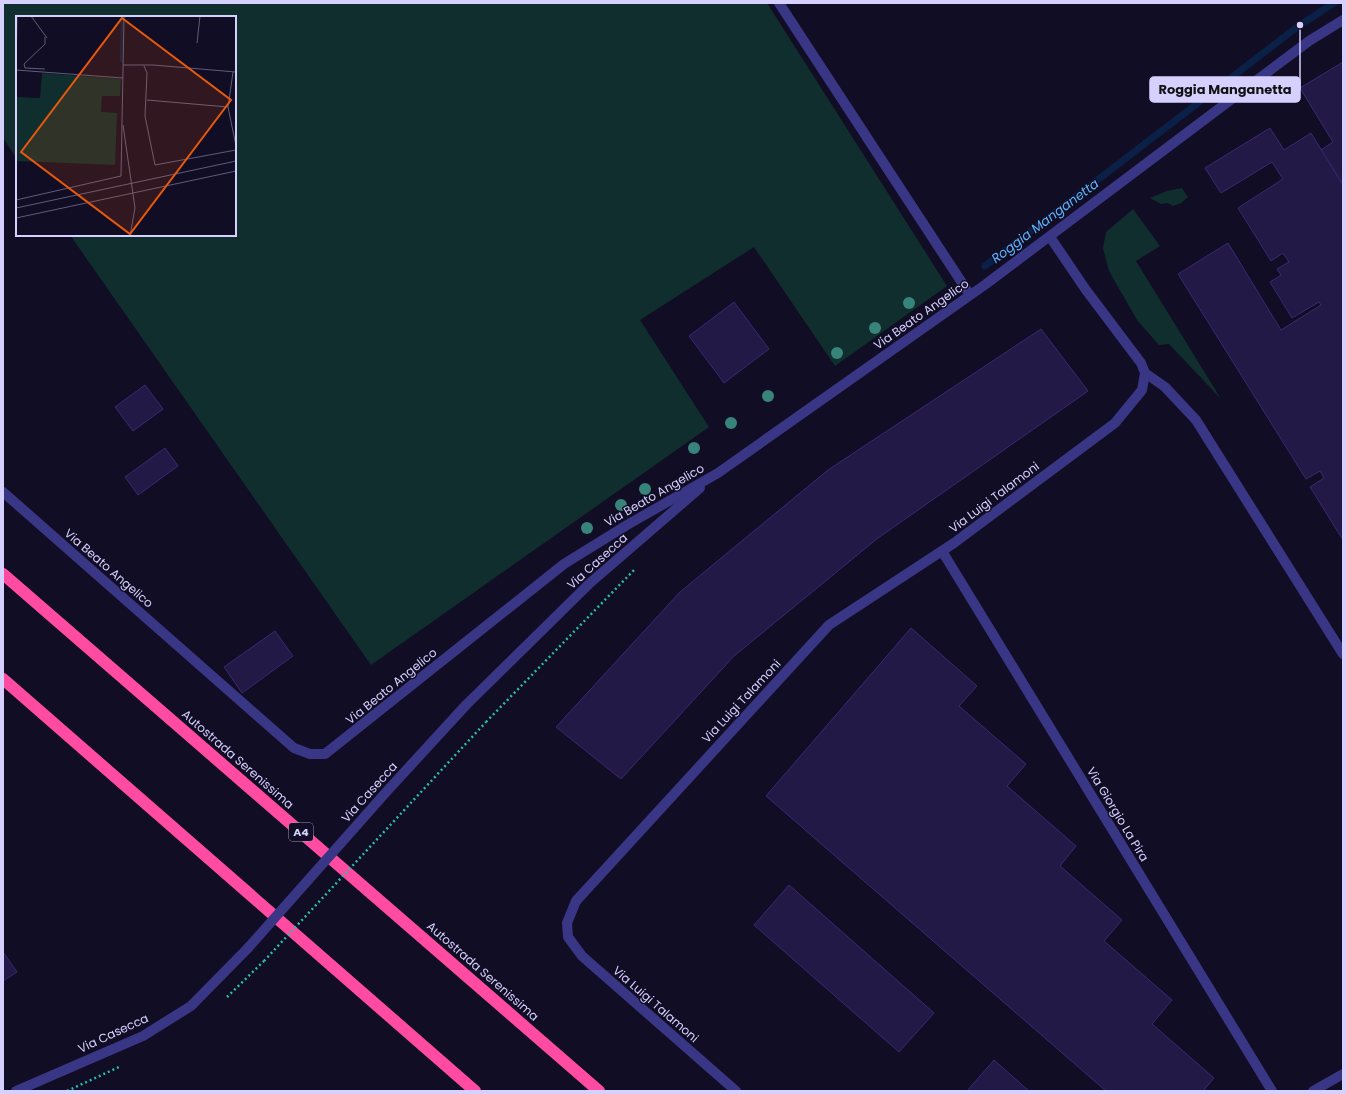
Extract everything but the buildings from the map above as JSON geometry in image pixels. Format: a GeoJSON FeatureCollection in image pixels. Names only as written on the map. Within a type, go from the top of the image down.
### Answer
{"type":"FeatureCollection","features":[{"type":"Feature","properties":{"kind":"highway","name":"Autostrada Serenissima"},"geometry":{"type":"LineString","coordinates":[[3,574],[600,1091]]}},
{"type":"Feature","properties":{"kind":"highway"},"geometry":{"type":"LineString","coordinates":[[3,679],[475,1091]]}},
{"type":"Feature","properties":{"kind":"street"},"geometry":{"type":"LineString","coordinates":[[779,3],[970,295]]}},
{"type":"Feature","properties":{"kind":"street","name":"Via Beato Angelico"},"geometry":{"type":"LineString","coordinates":[[3,492],[294,748],[310,754],[325,754],[564,564],[626,525],[718,473],[970,295],[1050,237],[1309,41],[1343,20]]}},
{"type":"Feature","properties":{"kind":"street"},"geometry":{"type":"LineString","coordinates":[[1050,237],[1086,290],[1141,363],[1145,373],[1165,387],[1196,420],[1343,654]]}},
{"type":"Feature","properties":{"kind":"street","name":"Via Luigi Talamoni"},"geometry":{"type":"LineString","coordinates":[[736,1091],[582,956],[568,937],[567,923],[576,901],[829,625],[942,551],[1115,423],[1142,390],[1145,373]]}},
{"type":"Feature","properties":{"kind":"street","name":"Via Casecca"},"geometry":{"type":"LineString","coordinates":[[16,1091],[143,1036],[191,1006],[248,948],[388,790],[466,706],[590,582],[718,473]]}},
{"type":"Feature","properties":{"kind":"street","name":"Via Giorgio La Pira"},"geometry":{"type":"LineString","coordinates":[[942,551],[1272,1091]]}},
{"type":"Feature","properties":{"kind":"street"},"geometry":{"type":"LineString","coordinates":[[1313,1091],[1343,1074]]}},
{"type":"Feature","properties":{"kind":"path"},"geometry":{"type":"LineString","coordinates":[[264,961],[486,722],[638,566]]}},
{"type":"Feature","properties":{"kind":"green space"},"geometry":{"type":"Polygon","coordinates":[[[3,3],[767,3],[947,286],[835,366],[754,247],[640,320],[709,427],[371,665],[71,236],[236,236],[236,16],[16,16],[16,158],[3,138],[3,3]]]}},
{"type":"Feature","properties":{"kind":"green space"},"geometry":{"type":"Polygon","coordinates":[[[1182,188],[1188,197],[1181,203],[1173,206],[1168,203],[1161,204],[1150,198],[1167,191],[1182,188]]]}},
{"type":"Feature","properties":{"kind":"green space"},"geometry":{"type":"Polygon","coordinates":[[[1133,209],[1160,246],[1136,261],[1221,399],[1169,344],[1159,345],[1137,320],[1109,271],[1103,248],[1106,232],[1133,209]]]}},
{"type":"Feature","properties":{"kind":"waterway","name":"Roggia Manganetta"},"geometry":{"type":"LineString","coordinates":[[985,266],[1300,25],[1334,3]]}},
{"type":"Feature","properties":{"kind":"place","name":"Roggia Manganetta"},"geometry":{"type":"Point","coordinates":[1300,25]}}]}
